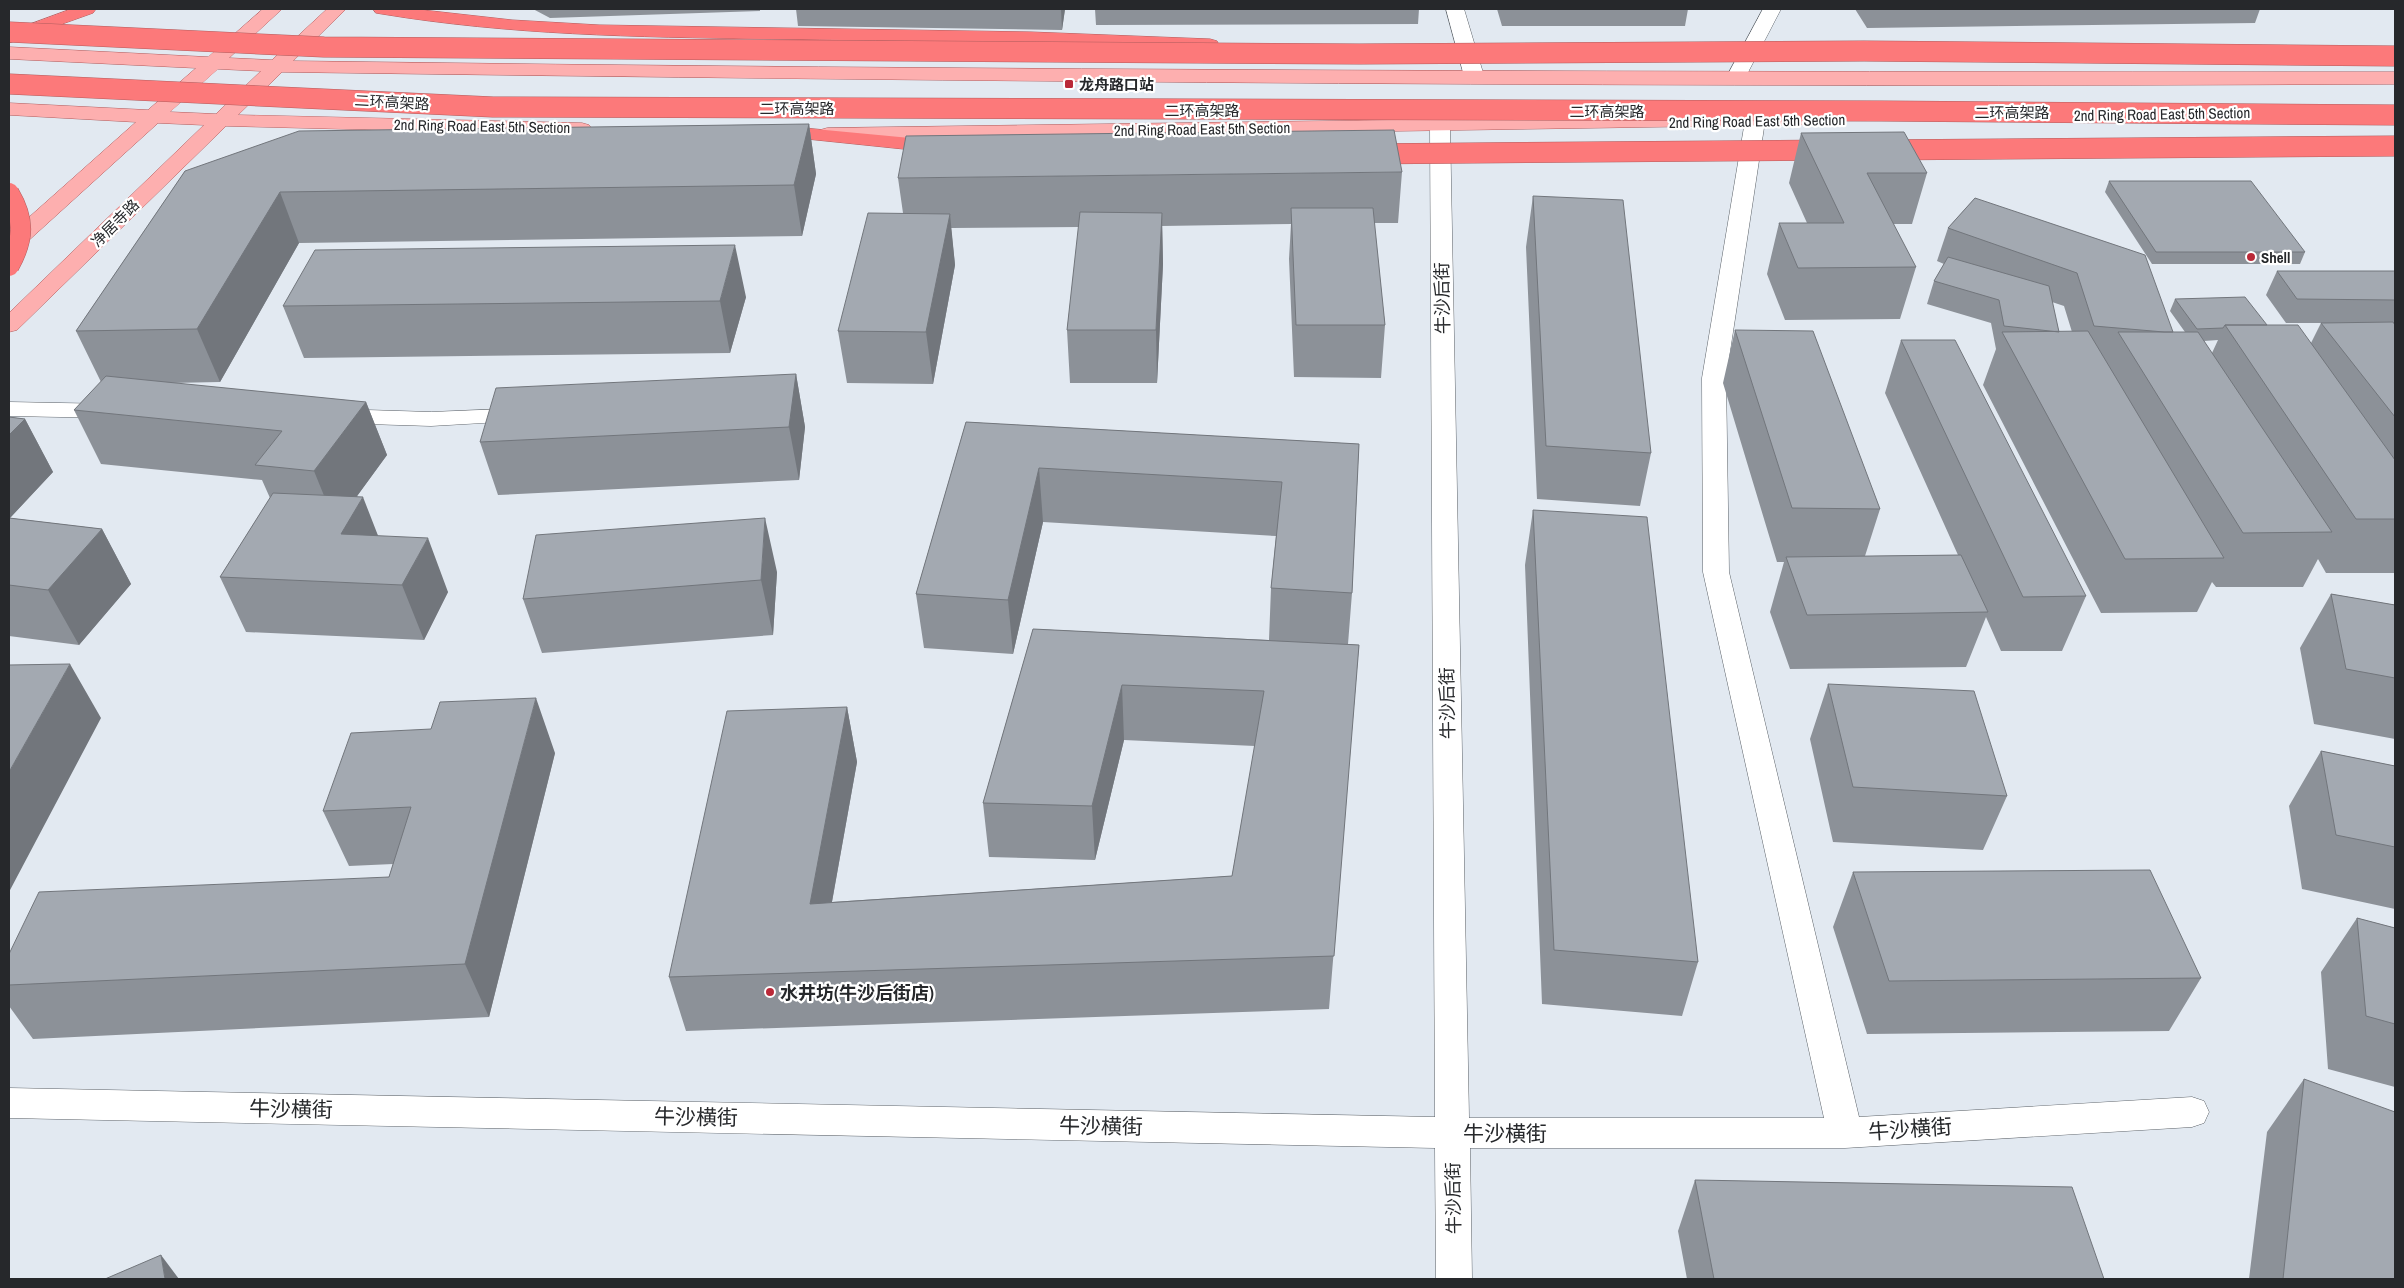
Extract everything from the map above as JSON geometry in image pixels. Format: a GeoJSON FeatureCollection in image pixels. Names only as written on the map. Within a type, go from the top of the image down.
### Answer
{"type":"FeatureCollection","features":[{"type":"Feature","properties":{"kind":"highway"},"geometry":{"type":"LineString","coordinates":[[9,38],[87,9]]}},
{"type":"Feature","properties":{"kind":"highway"},"geometry":{"type":"LineString","coordinates":[[382,9],[451,20],[564,28],[668,32],[1122,40],[1359,54]]}},
{"type":"Feature","properties":{"kind":"highway"},"geometry":{"type":"LineString","coordinates":[[9,32],[324,47],[1359,54],[1874,51],[2395,56]]}},
{"type":"Feature","properties":{"kind":"highway","name":"二环高架路"},"geometry":{"type":"LineString","coordinates":[[9,84],[493,107],[1882,111],[2395,115]]}},
{"type":"Feature","properties":{"kind":"highway"},"geometry":{"type":"LineString","coordinates":[[795,134],[981,150]]}},
{"type":"Feature","properties":{"kind":"highway"},"geometry":{"type":"LineString","coordinates":[[1338,154],[2395,146]]}},
{"type":"Feature","properties":{"kind":"highway"},"geometry":{"type":"LineString","coordinates":[[9,193],[19,210],[20,246],[9,266]]}},
{"type":"Feature","properties":{"kind":"main road"},"geometry":{"type":"LineString","coordinates":[[9,246],[157,115],[211,63],[272,9]]}},
{"type":"Feature","properties":{"kind":"main road","name":"净居寺路"},"geometry":{"type":"LineString","coordinates":[[9,325],[98,241],[219,120],[337,9]]}},
{"type":"Feature","properties":{"kind":"main road","name":"2nd Ring Road East 5th Section"},"geometry":{"type":"LineString","coordinates":[[9,53],[277,66],[768,73],[1736,78],[2395,78]]}},
{"type":"Feature","properties":{"kind":"main road","name":"2nd Ring Road East 5th Section"},"geometry":{"type":"LineString","coordinates":[[9,109],[157,115],[219,120],[596,129]]}},
{"type":"Feature","properties":{"kind":"main road","name":"2nd Ring Road East 5th Section"},"geometry":{"type":"LineString","coordinates":[[795,134],[1755,122],[2395,110]]}},
{"type":"Feature","properties":{"kind":"street"},"geometry":{"type":"LineString","coordinates":[[1455,9],[1474,76]]}},
{"type":"Feature","properties":{"kind":"street"},"geometry":{"type":"LineString","coordinates":[[1736,78],[1772,9]]}},
{"type":"Feature","properties":{"kind":"street"},"geometry":{"type":"LineString","coordinates":[[1755,122],[1714,378],[1716,572],[1845,1133]]}},
{"type":"Feature","properties":{"kind":"street","name":"牛沙后街"},"geometry":{"type":"LineString","coordinates":[[1440,126],[1454,1279]]}},
{"type":"Feature","properties":{"kind":"street"},"geometry":{"type":"LineString","coordinates":[[9,409],[136,412]]}},
{"type":"Feature","properties":{"kind":"street"},"geometry":{"type":"LineString","coordinates":[[313,416],[431,419],[551,414]]}},
{"type":"Feature","properties":{"kind":"street","name":"牛沙横街"},"geometry":{"type":"LineString","coordinates":[[9,1103],[1452,1133],[1845,1133],[2192,1112]]}},
{"type":"Feature","properties":{"kind":"building"},"geometry":{"type":"Polygon","coordinates":[[[809,124],[794,185],[280,192],[197,329],[76,331],[185,171],[299,131],[809,124]]]}},
{"type":"Feature","properties":{"kind":"building"},"geometry":{"type":"Polygon","coordinates":[[[1394,130],[1402,172],[898,178],[906,136],[1394,130]]]}},
{"type":"Feature","properties":{"kind":"building"},"geometry":{"type":"Polygon","coordinates":[[[1904,132],[1927,173],[1867,173],[1916,267],[1798,268],[1779,223],[1844,223],[1801,133],[1904,132]]]}},
{"type":"Feature","properties":{"kind":"building"},"geometry":{"type":"Polygon","coordinates":[[[2109,181],[2251,181],[2305,252],[2156,252],[2109,181]]]}},
{"type":"Feature","properties":{"kind":"building"},"geometry":{"type":"Polygon","coordinates":[[[1533,196],[1623,200],[1651,453],[1546,446],[1533,196]]]}},
{"type":"Feature","properties":{"kind":"building"},"geometry":{"type":"Polygon","coordinates":[[[1975,198],[2145,255],[2173,332],[2094,326],[2077,273],[1948,228],[1975,198]]]}},
{"type":"Feature","properties":{"kind":"building"},"geometry":{"type":"Polygon","coordinates":[[[1291,208],[1373,208],[1385,325],[1296,325],[1291,208]]]}},
{"type":"Feature","properties":{"kind":"building"},"geometry":{"type":"Polygon","coordinates":[[[1080,212],[1162,213],[1156,330],[1067,330],[1080,212]]]}},
{"type":"Feature","properties":{"kind":"building"},"geometry":{"type":"Polygon","coordinates":[[[868,213],[950,214],[926,332],[838,331],[868,213]]]}},
{"type":"Feature","properties":{"kind":"building"},"geometry":{"type":"Polygon","coordinates":[[[735,245],[720,301],[283,306],[315,250],[735,245]]]}},
{"type":"Feature","properties":{"kind":"building"},"geometry":{"type":"Polygon","coordinates":[[[1948,257],[2049,286],[2059,332],[2004,326],[1999,300],[1934,281],[1948,257]]]}},
{"type":"Feature","properties":{"kind":"building"},"geometry":{"type":"Polygon","coordinates":[[[2277,271],[2395,271],[2395,300],[2297,299],[2277,271]]]}},
{"type":"Feature","properties":{"kind":"building"},"geometry":{"type":"Polygon","coordinates":[[[2245,297],[2267,325],[2225,325],[2223,328],[2197,329],[2175,299],[2245,297]]]}},
{"type":"Feature","properties":{"kind":"building"},"geometry":{"type":"Polygon","coordinates":[[[2393,322],[2395,325],[2395,417],[2321,323],[2393,322]]]}},
{"type":"Feature","properties":{"kind":"building"},"geometry":{"type":"Polygon","coordinates":[[[2225,325],[2298,325],[2395,460],[2395,519],[2356,519],[2225,325]]]}},
{"type":"Feature","properties":{"kind":"building"},"geometry":{"type":"Polygon","coordinates":[[[1735,330],[1813,331],[1880,509],[1792,508],[1735,330]]]}},
{"type":"Feature","properties":{"kind":"building"},"geometry":{"type":"Polygon","coordinates":[[[2088,331],[2224,558],[2125,559],[2002,332],[2088,331]]]}},
{"type":"Feature","properties":{"kind":"building"},"geometry":{"type":"Polygon","coordinates":[[[2118,332],[2198,332],[2332,532],[2243,533],[2118,332]]]}},
{"type":"Feature","properties":{"kind":"building"},"geometry":{"type":"Polygon","coordinates":[[[1901,340],[1955,340],[2086,596],[2023,597],[1901,340]]]}},
{"type":"Feature","properties":{"kind":"building"},"geometry":{"type":"Polygon","coordinates":[[[796,374],[789,427],[480,442],[496,388],[796,374]]]}},
{"type":"Feature","properties":{"kind":"building"},"geometry":{"type":"Polygon","coordinates":[[[106,376],[366,402],[314,471],[255,465],[282,431],[74,410],[106,376]]]}},
{"type":"Feature","properties":{"kind":"building"},"geometry":{"type":"Polygon","coordinates":[[[9,417],[25,419],[9,435],[9,417]]]}},
{"type":"Feature","properties":{"kind":"building"},"geometry":{"type":"Polygon","coordinates":[[[966,422],[1359,444],[1352,593],[1271,588],[1282,482],[1039,468],[1008,600],[916,594],[966,422]]]}},
{"type":"Feature","properties":{"kind":"building"},"geometry":{"type":"Polygon","coordinates":[[[273,493],[363,497],[341,534],[428,538],[402,585],[220,577],[273,493]]]}},
{"type":"Feature","properties":{"kind":"building"},"geometry":{"type":"Polygon","coordinates":[[[1533,510],[1647,517],[1698,962],[1554,950],[1533,510]]]}},
{"type":"Feature","properties":{"kind":"building"},"geometry":{"type":"Polygon","coordinates":[[[9,518],[102,529],[48,590],[9,585],[9,518]]]}},
{"type":"Feature","properties":{"kind":"building"},"geometry":{"type":"Polygon","coordinates":[[[765,518],[761,580],[523,599],[536,535],[765,518]]]}},
{"type":"Feature","properties":{"kind":"building"},"geometry":{"type":"Polygon","coordinates":[[[1961,555],[1988,612],[1807,615],[1786,557],[1961,555]]]}},
{"type":"Feature","properties":{"kind":"building"},"geometry":{"type":"Polygon","coordinates":[[[2331,594],[2395,605],[2395,678],[2346,669],[2331,594]]]}},
{"type":"Feature","properties":{"kind":"building"},"geometry":{"type":"Polygon","coordinates":[[[1033,629],[1359,645],[1334,956],[669,977],[727,711],[847,707],[810,904],[1232,876],[1264,691],[1122,685],[1092,806],[983,803],[1033,629]]]}},
{"type":"Feature","properties":{"kind":"building"},"geometry":{"type":"Polygon","coordinates":[[[70,664],[9,772],[9,665],[70,664]]]}},
{"type":"Feature","properties":{"kind":"building"},"geometry":{"type":"Polygon","coordinates":[[[1828,684],[1974,691],[2007,796],[1853,787],[1828,684]]]}},
{"type":"Feature","properties":{"kind":"building"},"geometry":{"type":"Polygon","coordinates":[[[536,698],[465,964],[9,985],[9,954],[39,892],[389,877],[411,807],[323,811],[351,733],[431,729],[440,702],[536,698]]]}},
{"type":"Feature","properties":{"kind":"building"},"geometry":{"type":"Polygon","coordinates":[[[2321,751],[2395,766],[2395,847],[2336,835],[2321,751]]]}},
{"type":"Feature","properties":{"kind":"building"},"geometry":{"type":"Polygon","coordinates":[[[2150,870],[2201,978],[1889,981],[1853,872],[2150,870]]]}},
{"type":"Feature","properties":{"kind":"building"},"geometry":{"type":"Polygon","coordinates":[[[2357,918],[2395,928],[2395,1024],[2366,1016],[2357,918]]]}},
{"type":"Feature","properties":{"kind":"building"},"geometry":{"type":"Polygon","coordinates":[[[2304,1079],[2395,1112],[2395,1279],[2283,1279],[2304,1079]]]}},
{"type":"Feature","properties":{"kind":"building"},"geometry":{"type":"Polygon","coordinates":[[[1695,1180],[2072,1187],[2104,1279],[1714,1279],[1695,1180]]]}},
{"type":"Feature","properties":{"kind":"building"},"geometry":{"type":"Polygon","coordinates":[[[161,1255],[165,1279],[105,1279],[161,1255]]]}},
{"type":"Feature","properties":{"kind":"place","name":"龙舟路口站"},"geometry":{"type":"Point","coordinates":[1069,84]}},
{"type":"Feature","properties":{"kind":"place","name":"Shell"},"geometry":{"type":"Point","coordinates":[2251,257]}},
{"type":"Feature","properties":{"kind":"place","name":"水井坊(牛沙后街店)"},"geometry":{"type":"Point","coordinates":[770,992]}}]}
